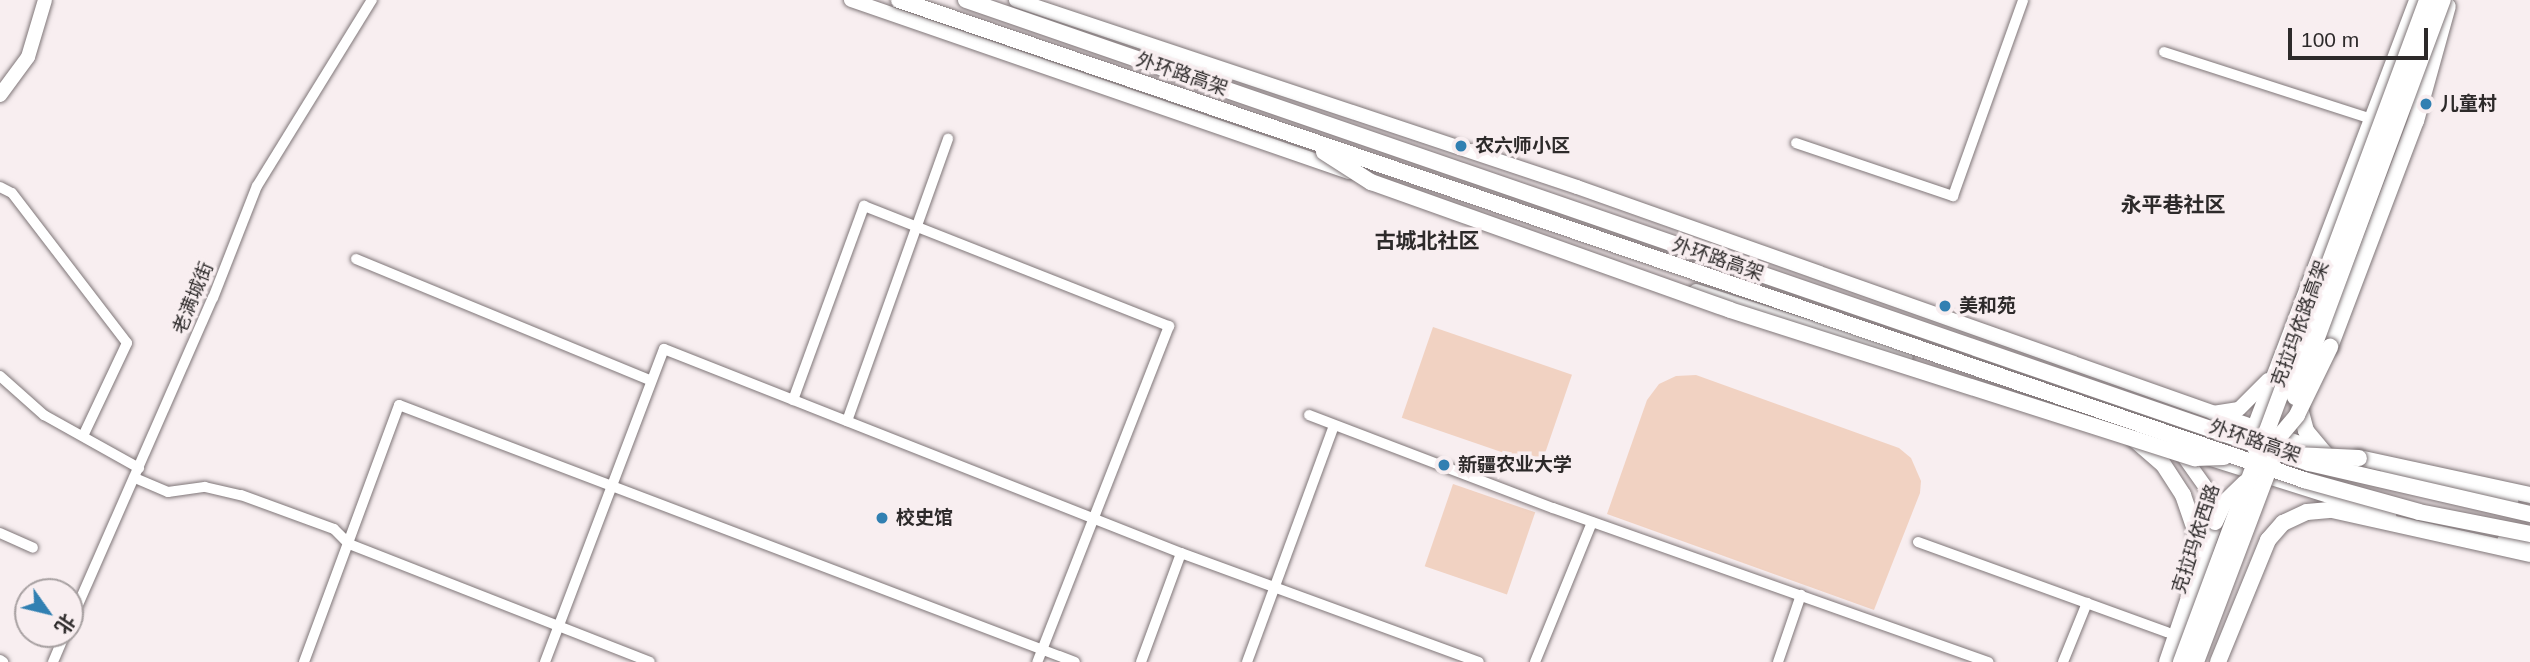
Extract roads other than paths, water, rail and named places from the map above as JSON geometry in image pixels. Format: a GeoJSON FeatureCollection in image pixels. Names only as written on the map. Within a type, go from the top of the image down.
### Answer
{"type":"FeatureCollection","features":[{"type":"Feature","properties":{"kind":"highway","name":"外环路高架"},"geometry":{"type":"LineString","coordinates":[[899,0],[2304,480],[2419,512],[2530,534]]}},
{"type":"Feature","properties":{"kind":"highway","name":"外环路高架"},"geometry":{"type":"LineString","coordinates":[[966,0],[2309,463],[2530,514]]}},
{"type":"Feature","properties":{"kind":"highway","name":"克拉玛依路高架"},"geometry":{"type":"LineString","coordinates":[[2179,662],[2427,0]]}},
{"type":"Feature","properties":{"kind":"highway"},"geometry":{"type":"LineString","coordinates":[[1301,137],[1371,182],[1730,310],[2100,424],[2135,440],[2195,458],[2230,456],[2250,453],[2278,438],[2297,415],[2330,347],[2416,121],[2446,0]]}},
{"type":"Feature","properties":{"kind":"highway","name":"克拉玛依路高架"},"geometry":{"type":"LineString","coordinates":[[2195,662],[2446,0]]}},
{"type":"Feature","properties":{"kind":"highway"},"geometry":{"type":"LineString","coordinates":[[2298,397],[2306,431],[2323,451]]}},
{"type":"Feature","properties":{"kind":"highway"},"geometry":{"type":"LineString","coordinates":[[2135,440],[2163,464],[2183,495],[2195,530],[2197,567]]}},
{"type":"Feature","properties":{"kind":"highway"},"geometry":{"type":"LineString","coordinates":[[2167,662],[2197,567],[2224,503],[2277,461],[2295,455],[2359,458],[2530,495]]}},
{"type":"Feature","properties":{"kind":"highway"},"geometry":{"type":"LineString","coordinates":[[2218,662],[2268,540],[2283,523],[2306,512],[2332,510],[2530,554]]}},
{"type":"Feature","properties":{"kind":"highway"},"geometry":{"type":"LineString","coordinates":[[2167,662],[2188,627]]}},
{"type":"Feature","properties":{"kind":"main road"},"geometry":{"type":"LineString","coordinates":[[0,95],[28,57],[45,0]]}},
{"type":"Feature","properties":{"kind":"main road"},"geometry":{"type":"LineString","coordinates":[[851,0],[1632,275],[1733,301],[2379,513],[2530,545]]}},
{"type":"Feature","properties":{"kind":"main road"},"geometry":{"type":"LineString","coordinates":[[1016,0],[1577,187],[2282,438],[2375,469],[2530,507]]}},
{"type":"Feature","properties":{"kind":"main road","name":"克拉玛依西路"},"geometry":{"type":"LineString","coordinates":[[2179,662],[2239,468],[2416,0]]}},
{"type":"Feature","properties":{"kind":"main road"},"geometry":{"type":"LineString","coordinates":[[2195,662],[2268,478],[2446,0]]}},
{"type":"Feature","properties":{"kind":"main road"},"geometry":{"type":"LineString","coordinates":[[2213,413],[2239,409],[2276,371]]}},
{"type":"Feature","properties":{"kind":"main road"},"geometry":{"type":"LineString","coordinates":[[2176,448],[2198,470],[2214,499],[2218,534]]}},
{"type":"Feature","properties":{"kind":"street","name":"老满城街"},"geometry":{"type":"LineString","coordinates":[[84,592],[137,473],[257,186],[372,0]]}},
{"type":"Feature","properties":{"kind":"street"},"geometry":{"type":"LineString","coordinates":[[1796,143],[1953,196],[2022,1]]}},
{"type":"Feature","properties":{"kind":"street"},"geometry":{"type":"LineString","coordinates":[[2164,52],[2372,119]]}},
{"type":"Feature","properties":{"kind":"street"},"geometry":{"type":"LineString","coordinates":[[846,421],[948,139]]}},
{"type":"Feature","properties":{"kind":"street"},"geometry":{"type":"LineString","coordinates":[[0,187],[12,193],[127,342],[83,436]]}},
{"type":"Feature","properties":{"kind":"street"},"geometry":{"type":"LineString","coordinates":[[793,400],[864,206],[1169,326],[1037,662]]}},
{"type":"Feature","properties":{"kind":"street"},"geometry":{"type":"LineString","coordinates":[[356,260],[650,380]]}},
{"type":"Feature","properties":{"kind":"street"},"geometry":{"type":"LineString","coordinates":[[545,662],[664,349],[1181,553],[1479,662]]}},
{"type":"Feature","properties":{"kind":"street"},"geometry":{"type":"LineString","coordinates":[[0,376],[44,415],[83,436],[168,492],[220,488],[327,526],[349,544],[650,662]]}},
{"type":"Feature","properties":{"kind":"street"},"geometry":{"type":"LineString","coordinates":[[303,662],[399,405],[611,488],[1074,662]]}},
{"type":"Feature","properties":{"kind":"street"},"geometry":{"type":"LineString","coordinates":[[1309,415],[1592,522],[1989,662]]}},
{"type":"Feature","properties":{"kind":"street"},"geometry":{"type":"LineString","coordinates":[[1247,662],[1334,425]]}},
{"type":"Feature","properties":{"kind":"street"},"geometry":{"type":"LineString","coordinates":[[1535,662],[1592,522]]}},
{"type":"Feature","properties":{"kind":"street"},"geometry":{"type":"LineString","coordinates":[[0,534],[33,548]]}},
{"type":"Feature","properties":{"kind":"street"},"geometry":{"type":"LineString","coordinates":[[1918,542],[2167,632]]}},
{"type":"Feature","properties":{"kind":"street"},"geometry":{"type":"LineString","coordinates":[[1141,662],[1181,553]]}},
{"type":"Feature","properties":{"kind":"street"},"geometry":{"type":"LineString","coordinates":[[1778,662],[1801,595]]}},
{"type":"Feature","properties":{"kind":"street"},"geometry":{"type":"LineString","coordinates":[[2063,662],[2087,603]]}},
{"type":"Feature","properties":{"kind":"place","name":"儿童村"},"geometry":{"type":"Point","coordinates":[2426,104]}},
{"type":"Feature","properties":{"kind":"place","name":"农六师小区"},"geometry":{"type":"Point","coordinates":[1461,146]}},
{"type":"Feature","properties":{"kind":"place","name":"美和苑"},"geometry":{"type":"Point","coordinates":[1945,306]}},
{"type":"Feature","properties":{"kind":"place","name":"新疆农业大学"},"geometry":{"type":"Point","coordinates":[1444,465]}},
{"type":"Feature","properties":{"kind":"place","name":"校史馆"},"geometry":{"type":"Point","coordinates":[882,518]}},
{"type":"Feature","properties":{"kind":"district","name":"永平巷社区"},"geometry":{"type":"Point","coordinates":[2173,205]}},
{"type":"Feature","properties":{"kind":"district","name":"古城北社区"},"geometry":{"type":"Point","coordinates":[1427,241]}}]}
